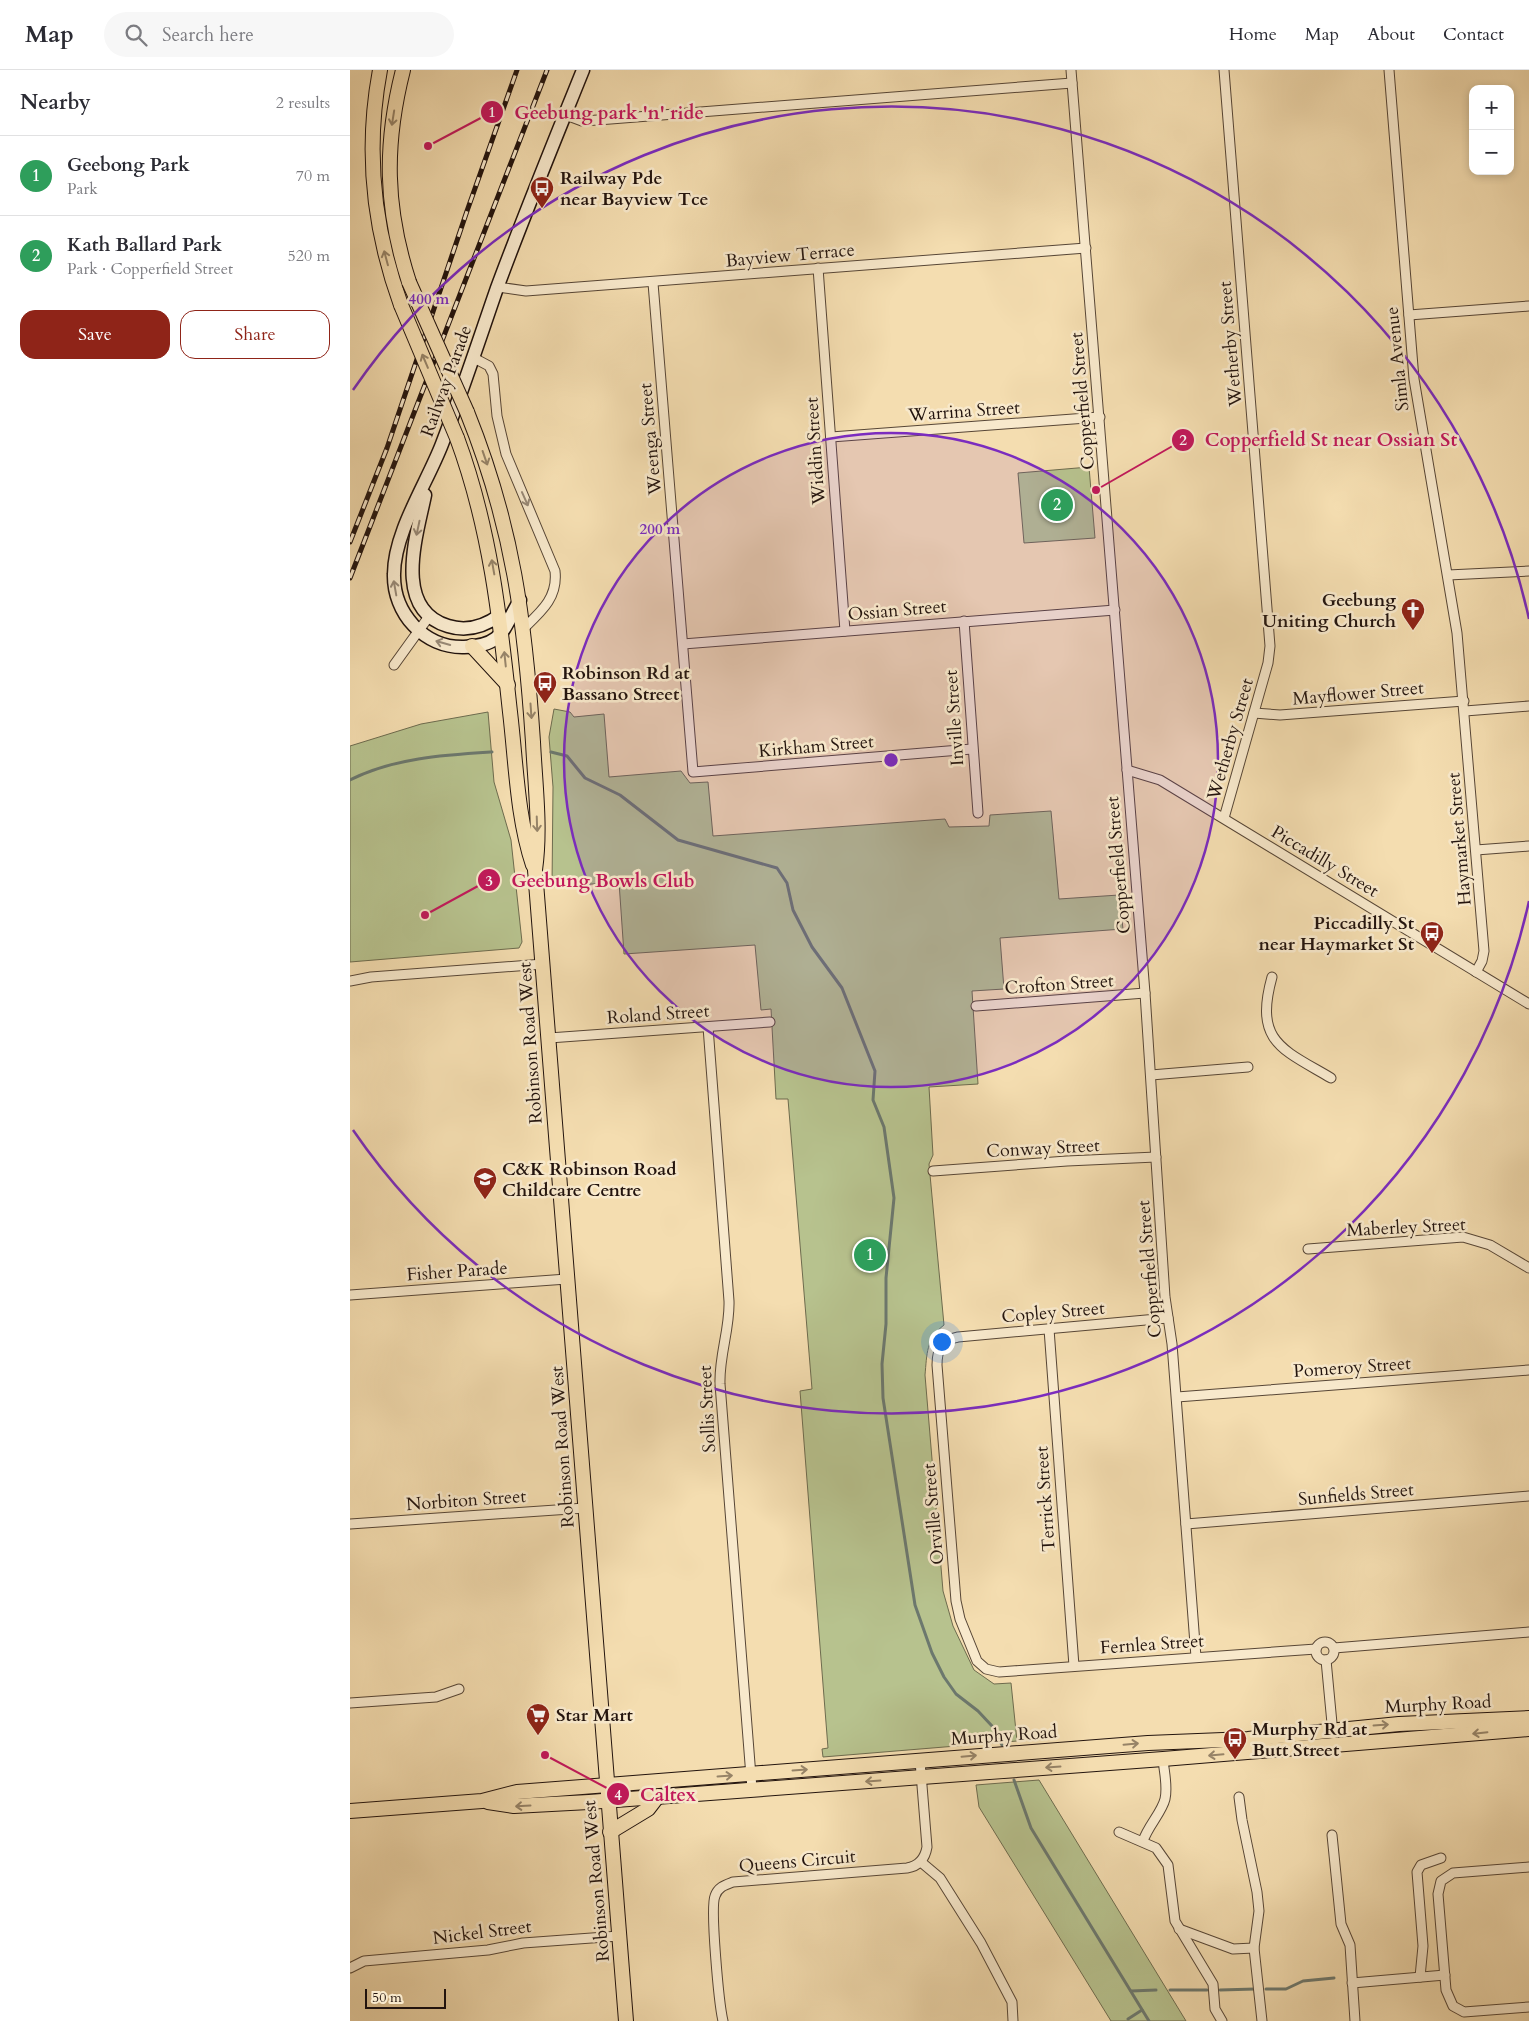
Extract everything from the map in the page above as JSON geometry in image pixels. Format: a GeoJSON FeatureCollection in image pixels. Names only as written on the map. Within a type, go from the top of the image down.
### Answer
{"type":"FeatureCollection","features":[{"type":"Feature","properties":{"kind":"main road","name":"Robinson Road West"},"geometry":{"type":"LineString","coordinates":[[380,70],[372,138],[373,187],[381,239],[401,305],[469,471],[485,530],[500,615],[523,816],[528,849],[535,870]]}},
{"type":"Feature","properties":{"kind":"main road","name":"Robinson Road West"},"geometry":{"type":"LineString","coordinates":[[403,70],[392,123],[389,182],[394,230],[409,282],[484,454],[503,514],[524,628],[535,778],[538,850],[535,870],[626,2021]]}},
{"type":"Feature","properties":{"kind":"main road","name":"Railway Parade"},"geometry":{"type":"LineString","coordinates":[[502,634],[489,642],[458,647],[442,643],[418,630],[408,620],[398,602],[394,584],[394,565],[402,535],[427,480],[474,358],[498,287],[583,70]]}},
{"type":"Feature","properties":{"kind":"main road","name":"Railway Parade"},"geometry":{"type":"LineString","coordinates":[[427,480],[414,552],[412,578],[419,602],[430,615]]}},
{"type":"Feature","properties":{"kind":"main road"},"geometry":{"type":"LineString","coordinates":[[502,634],[520,600]]}},
{"type":"Feature","properties":{"kind":"main road"},"geometry":{"type":"LineString","coordinates":[[430,615],[443,624],[465,629],[485,624],[500,615]]}},
{"type":"Feature","properties":{"kind":"main road"},"geometry":{"type":"LineString","coordinates":[[472,646],[508,685]]}},
{"type":"Feature","properties":{"kind":"main road","name":"Murphy Road"},"geometry":{"type":"LineString","coordinates":[[350,1811],[482,1801],[517,1792],[1148,1743],[1248,1739],[1332,1730],[1529,1718]]}},
{"type":"Feature","properties":{"kind":"main road","name":"Murphy Road"},"geometry":{"type":"LineString","coordinates":[[482,1801],[514,1806],[608,1800],[1163,1759],[1529,1729]]}},
{"type":"Feature","properties":{"kind":"main road"},"geometry":{"type":"LineString","coordinates":[[610,1832],[648,1809],[658,1796]]}},
{"type":"Feature","properties":{"kind":"street","name":"Copperfield Street"},"geometry":{"type":"LineString","coordinates":[[1071,70],[1100,417],[1126,770],[1145,993],[1168,1318],[1177,1397],[1196,1657]]}},
{"type":"Feature","properties":{"kind":"street","name":"Wetherby Street"},"geometry":{"type":"LineString","coordinates":[[1224,70],[1270,646],[1268,663],[1224,818]]}},
{"type":"Feature","properties":{"kind":"street","name":"Simla Avenue"},"geometry":{"type":"LineString","coordinates":[[1389,70],[1414,379],[1448,575],[1457,633],[1464,701]]}},
{"type":"Feature","properties":{"kind":"street"},"geometry":{"type":"LineString","coordinates":[[566,115],[582,121],[598,120],[1072,83]]}},
{"type":"Feature","properties":{"kind":"street","name":"Bayview Terrace"},"geometry":{"type":"LineString","coordinates":[[498,287],[526,291],[1086,248]]}},
{"type":"Feature","properties":{"kind":"street","name":"Widdin Street"},"geometry":{"type":"LineString","coordinates":[[818,268],[845,631]]}},
{"type":"Feature","properties":{"kind":"street","name":"Weenga Street"},"geometry":{"type":"LineString","coordinates":[[653,282],[693,772]]}},
{"type":"Feature","properties":{"kind":"street"},"geometry":{"type":"LineString","coordinates":[[1409,315],[1529,306]]}},
{"type":"Feature","properties":{"kind":"street"},"geometry":{"type":"LineString","coordinates":[[474,358],[489,366],[493,374],[497,416],[509,463],[555,571],[555,585],[551,600],[524,628]]}},
{"type":"Feature","properties":{"kind":"street","name":"Warrina Street"},"geometry":{"type":"LineString","coordinates":[[831,437],[1100,417]]}},
{"type":"Feature","properties":{"kind":"street"},"geometry":{"type":"LineString","coordinates":[[1448,575],[1529,571]]}},
{"type":"Feature","properties":{"kind":"street","name":"Ossian Street"},"geometry":{"type":"LineString","coordinates":[[682,644],[1115,610]]}},
{"type":"Feature","properties":{"kind":"street"},"geometry":{"type":"LineString","coordinates":[[394,665],[430,615]]}},
{"type":"Feature","properties":{"kind":"street","name":"Inville Street"},"geometry":{"type":"LineString","coordinates":[[964,621],[978,813]]}},
{"type":"Feature","properties":{"kind":"street","name":"Mayflower Street"},"geometry":{"type":"LineString","coordinates":[[1254,713],[1280,716],[1464,701]]}},
{"type":"Feature","properties":{"kind":"street","name":"Haymarket Street"},"geometry":{"type":"LineString","coordinates":[[1464,701],[1484,951],[1482,961],[1476,972]]}},
{"type":"Feature","properties":{"kind":"street"},"geometry":{"type":"LineString","coordinates":[[1465,711],[1529,706]]}},
{"type":"Feature","properties":{"kind":"street","name":"Kirkham Street"},"geometry":{"type":"LineString","coordinates":[[693,772],[972,749]]}},
{"type":"Feature","properties":{"kind":"street","name":"Piccadilly Street"},"geometry":{"type":"LineString","coordinates":[[1126,770],[1160,780],[1529,1004]]}},
{"type":"Feature","properties":{"kind":"street"},"geometry":{"type":"LineString","coordinates":[[1476,850],[1529,846]]}},
{"type":"Feature","properties":{"kind":"street"},"geometry":{"type":"LineString","coordinates":[[350,981],[371,977],[543,964]]}},
{"type":"Feature","properties":{"kind":"street"},"geometry":{"type":"LineString","coordinates":[[1272,977],[1268,1011],[1273,1038],[1287,1052],[1331,1078]]}},
{"type":"Feature","properties":{"kind":"street","name":"Crofton Street"},"geometry":{"type":"LineString","coordinates":[[976,1006],[1145,993]]}},
{"type":"Feature","properties":{"kind":"street","name":"Roland Street"},"geometry":{"type":"LineString","coordinates":[[549,1038],[770,1022]]}},
{"type":"Feature","properties":{"kind":"street","name":"Sollis Street"},"geometry":{"type":"LineString","coordinates":[[708,1027],[729,1307],[720,1358],[720,1384],[752,1789]]}},
{"type":"Feature","properties":{"kind":"street"},"geometry":{"type":"LineString","coordinates":[[1151,1075],[1248,1068]]}},
{"type":"Feature","properties":{"kind":"street","name":"Conway Street"},"geometry":{"type":"LineString","coordinates":[[933,1171],[1067,1161],[1156,1157]]}},
{"type":"Feature","properties":{"kind":"street","name":"Maberley Street"},"geometry":{"type":"LineString","coordinates":[[1308,1249],[1463,1237],[1485,1242],[1529,1268]]}},
{"type":"Feature","properties":{"kind":"street","name":"Fisher Parade"},"geometry":{"type":"LineString","coordinates":[[350,1295],[567,1279]]}},
{"type":"Feature","properties":{"kind":"street","name":"Copley Street"},"geometry":{"type":"LineString","coordinates":[[942,1344],[948,1339],[958,1336],[1049,1330],[1168,1318]]}},
{"type":"Feature","properties":{"kind":"street","name":"Terrick Street"},"geometry":{"type":"LineString","coordinates":[[1049,1330],[1074,1666]]}},
{"type":"Feature","properties":{"kind":"street","name":"Orville Street"},"geometry":{"type":"LineString","coordinates":[[942,1344],[938,1353],[937,1365],[956,1600],[973,1653],[981,1665],[990,1671]]}},
{"type":"Feature","properties":{"kind":"street","name":"Pomeroy Street"},"geometry":{"type":"LineString","coordinates":[[1177,1397],[1529,1370]]}},
{"type":"Feature","properties":{"kind":"street","name":"Sunfields Street"},"geometry":{"type":"LineString","coordinates":[[1186,1524],[1529,1496]]}},
{"type":"Feature","properties":{"kind":"street","name":"Norbiton Street"},"geometry":{"type":"LineString","coordinates":[[350,1524],[585,1508]]}},
{"type":"Feature","properties":{"kind":"street"},"geometry":{"type":"LineString","coordinates":[[1334,1648],[1529,1632]]}},
{"type":"Feature","properties":{"kind":"street"},"geometry":{"type":"LineString","coordinates":[[1324,1642],[1330,1643],[1334,1648],[1333,1656],[1326,1660],[1319,1657],[1316,1649],[1319,1644],[1324,1642]]}},
{"type":"Feature","properties":{"kind":"street","name":"Fernlea Street"},"geometry":{"type":"LineString","coordinates":[[990,1671],[1316,1649]]}},
{"type":"Feature","properties":{"kind":"street"},"geometry":{"type":"LineString","coordinates":[[1326,1660],[1334,1744]]}},
{"type":"Feature","properties":{"kind":"street"},"geometry":{"type":"LineString","coordinates":[[350,1703],[436,1697],[459,1689]]}},
{"type":"Feature","properties":{"kind":"street"},"geometry":{"type":"LineString","coordinates":[[1143,1841],[1151,1822],[1164,1801],[1166,1787],[1163,1759]]}},
{"type":"Feature","properties":{"kind":"street"},"geometry":{"type":"LineString","coordinates":[[920,1761],[927,1847],[921,1862],[940,1878],[981,1943],[1012,2002],[1014,2021]]}},
{"type":"Feature","properties":{"kind":"street"},"geometry":{"type":"LineString","coordinates":[[1240,1797],[1242,1820],[1257,1892],[1259,1911],[1254,1948],[1262,2021]]}},
{"type":"Feature","properties":{"kind":"street"},"geometry":{"type":"LineString","coordinates":[[1119,1832],[1156,1848],[1168,1866],[1175,1921],[1213,1984],[1215,2009],[1222,2021]]}},
{"type":"Feature","properties":{"kind":"street"},"geometry":{"type":"LineString","coordinates":[[1332,1835],[1341,1924],[1350,1946],[1355,2021]]}},
{"type":"Feature","properties":{"kind":"street"},"geometry":{"type":"LineString","coordinates":[[1420,1977],[1423,1946],[1417,1872],[1421,1865],[1441,1858]]}},
{"type":"Feature","properties":{"kind":"street","name":"Queens Circuit"},"geometry":{"type":"LineString","coordinates":[[723,2021],[713,1904],[717,1891],[721,1886],[733,1882],[907,1868],[921,1862]]}},
{"type":"Feature","properties":{"kind":"street"},"geometry":{"type":"LineString","coordinates":[[1529,1867],[1453,1873],[1441,1881],[1438,1894],[1447,1996],[1456,2008],[1470,2012],[1529,2007]]}},
{"type":"Feature","properties":{"kind":"street"},"geometry":{"type":"LineString","coordinates":[[1179,1929],[1233,1949],[1254,1948]]}},
{"type":"Feature","properties":{"kind":"street","name":"Nickel Street"},"geometry":{"type":"LineString","coordinates":[[350,1968],[364,1961],[488,1950],[523,1943],[619,1936]]}},
{"type":"Feature","properties":{"kind":"street"},"geometry":{"type":"LineString","coordinates":[[1352,1983],[1445,1975]]}},
{"type":"Feature","properties":{"kind":"green space"},"geometry":{"type":"Polygon","coordinates":[[[1089,467],[1095,538],[1024,543],[1018,473],[1089,467]]]}},
{"type":"Feature","properties":{"kind":"green space"},"geometry":{"type":"Polygon","coordinates":[[[554,709],[570,712],[574,717],[604,714],[609,777],[681,771],[690,783],[708,782],[713,836],[945,819],[949,827],[989,826],[990,815],[1051,811],[1059,899],[1119,895],[1123,929],[1000,938],[1004,989],[972,991],[978,1084],[929,1087],[933,1155],[929,1164],[944,1325],[938,1330],[931,1341],[927,1354],[925,1375],[943,1591],[953,1626],[974,1670],[994,1684],[1011,1683],[1017,1741],[823,1757],[822,1749],[828,1748],[800,1391],[812,1389],[788,1099],[776,1099],[771,1009],[761,1010],[755,945],[624,954],[619,882],[552,887],[553,787],[549,737],[554,709]]]}},
{"type":"Feature","properties":{"kind":"green space"},"geometry":{"type":"Polygon","coordinates":[[[488,712],[494,782],[511,840],[522,942],[519,948],[350,962],[350,746],[421,724],[488,712]]]}},
{"type":"Feature","properties":{"kind":"green space"},"geometry":{"type":"Polygon","coordinates":[[[1039,1780],[1186,2021],[1111,2021],[979,1807],[976,1785],[1039,1780]]]}},
{"type":"Feature","properties":{"kind":"waterway"},"geometry":{"type":"LineString","coordinates":[[350,780],[401,762],[437,756],[492,752]]}},
{"type":"Feature","properties":{"kind":"waterway"},"geometry":{"type":"LineString","coordinates":[[551,752],[567,756],[585,778],[620,795],[678,840],[777,868],[787,883],[793,910],[812,947],[842,988],[875,1071],[873,1100],[884,1127],[894,1198],[886,1278],[886,1324],[882,1364],[883,1398],[915,1605],[932,1653],[944,1677],[956,1694],[978,1711],[992,1726],[1002,1745]]}},
{"type":"Feature","properties":{"kind":"waterway"},"geometry":{"type":"LineString","coordinates":[[1014,1780],[1031,1828],[1149,2021]]}},
{"type":"Feature","properties":{"kind":"waterway"},"geometry":{"type":"LineString","coordinates":[[1266,1989],[1286,1989],[1303,1981],[1334,1978]]}},
{"type":"Feature","properties":{"kind":"waterway"},"geometry":{"type":"LineString","coordinates":[[1220,1990],[1255,1989]]}},
{"type":"Feature","properties":{"kind":"waterway"},"geometry":{"type":"LineString","coordinates":[[1131,1991],[1156,1990]]}},
{"type":"Feature","properties":{"kind":"waterway"},"geometry":{"type":"LineString","coordinates":[[1170,1990],[1207,1990]]}},
{"type":"Feature","properties":{"kind":"waterway"},"geometry":{"type":"LineString","coordinates":[[1128,2019],[1142,2010]]}},
{"type":"Feature","properties":{"kind":"railway"},"geometry":{"type":"LineString","coordinates":[[350,542],[387,448],[517,70]]}},
{"type":"Feature","properties":{"kind":"railway"},"geometry":{"type":"LineString","coordinates":[[350,578],[547,70]]}},
{"type":"Feature","properties":{"kind":"place","name":"Geebung park 'n' ride"},"geometry":{"type":"Point","coordinates":[428,146]}},
{"type":"Feature","properties":{"kind":"place","name":"Railway Pde near Bayview Tce"},"geometry":{"type":"Point","coordinates":[542,209]}},
{"type":"Feature","properties":{"kind":"place","name":"Copperfield St near Ossian St"},"geometry":{"type":"Point","coordinates":[1096,490]}},
{"type":"Feature","properties":{"kind":"place","name":"Kath Ballard Park"},"geometry":{"type":"Point","coordinates":[1057,505]}},
{"type":"Feature","properties":{"kind":"place","name":"Geebung Uniting Church"},"geometry":{"type":"Point","coordinates":[1413,631]}},
{"type":"Feature","properties":{"kind":"place","name":"Robinson Rd at Bassano Street"},"geometry":{"type":"Point","coordinates":[545,704]}},
{"type":"Feature","properties":{"kind":"place","name":"Geebung Bowls Club"},"geometry":{"type":"Point","coordinates":[425,915]}},
{"type":"Feature","properties":{"kind":"place","name":"Piccadilly St near Haymarket St"},"geometry":{"type":"Point","coordinates":[1432,954]}},
{"type":"Feature","properties":{"kind":"place","name":"C&K Robinson Road Childcare Centre"},"geometry":{"type":"Point","coordinates":[485,1200]}},
{"type":"Feature","properties":{"kind":"place","name":"Geebong Park"},"geometry":{"type":"Point","coordinates":[870,1255]}},
{"type":"Feature","properties":{"kind":"place","name":"Star Mart"},"geometry":{"type":"Point","coordinates":[538,1736]}},
{"type":"Feature","properties":{"kind":"place","name":"Caltex"},"geometry":{"type":"Point","coordinates":[545,1755]}},
{"type":"Feature","properties":{"kind":"place","name":"Murphy Rd at Butt Street"},"geometry":{"type":"Point","coordinates":[1235,1760]}}]}
